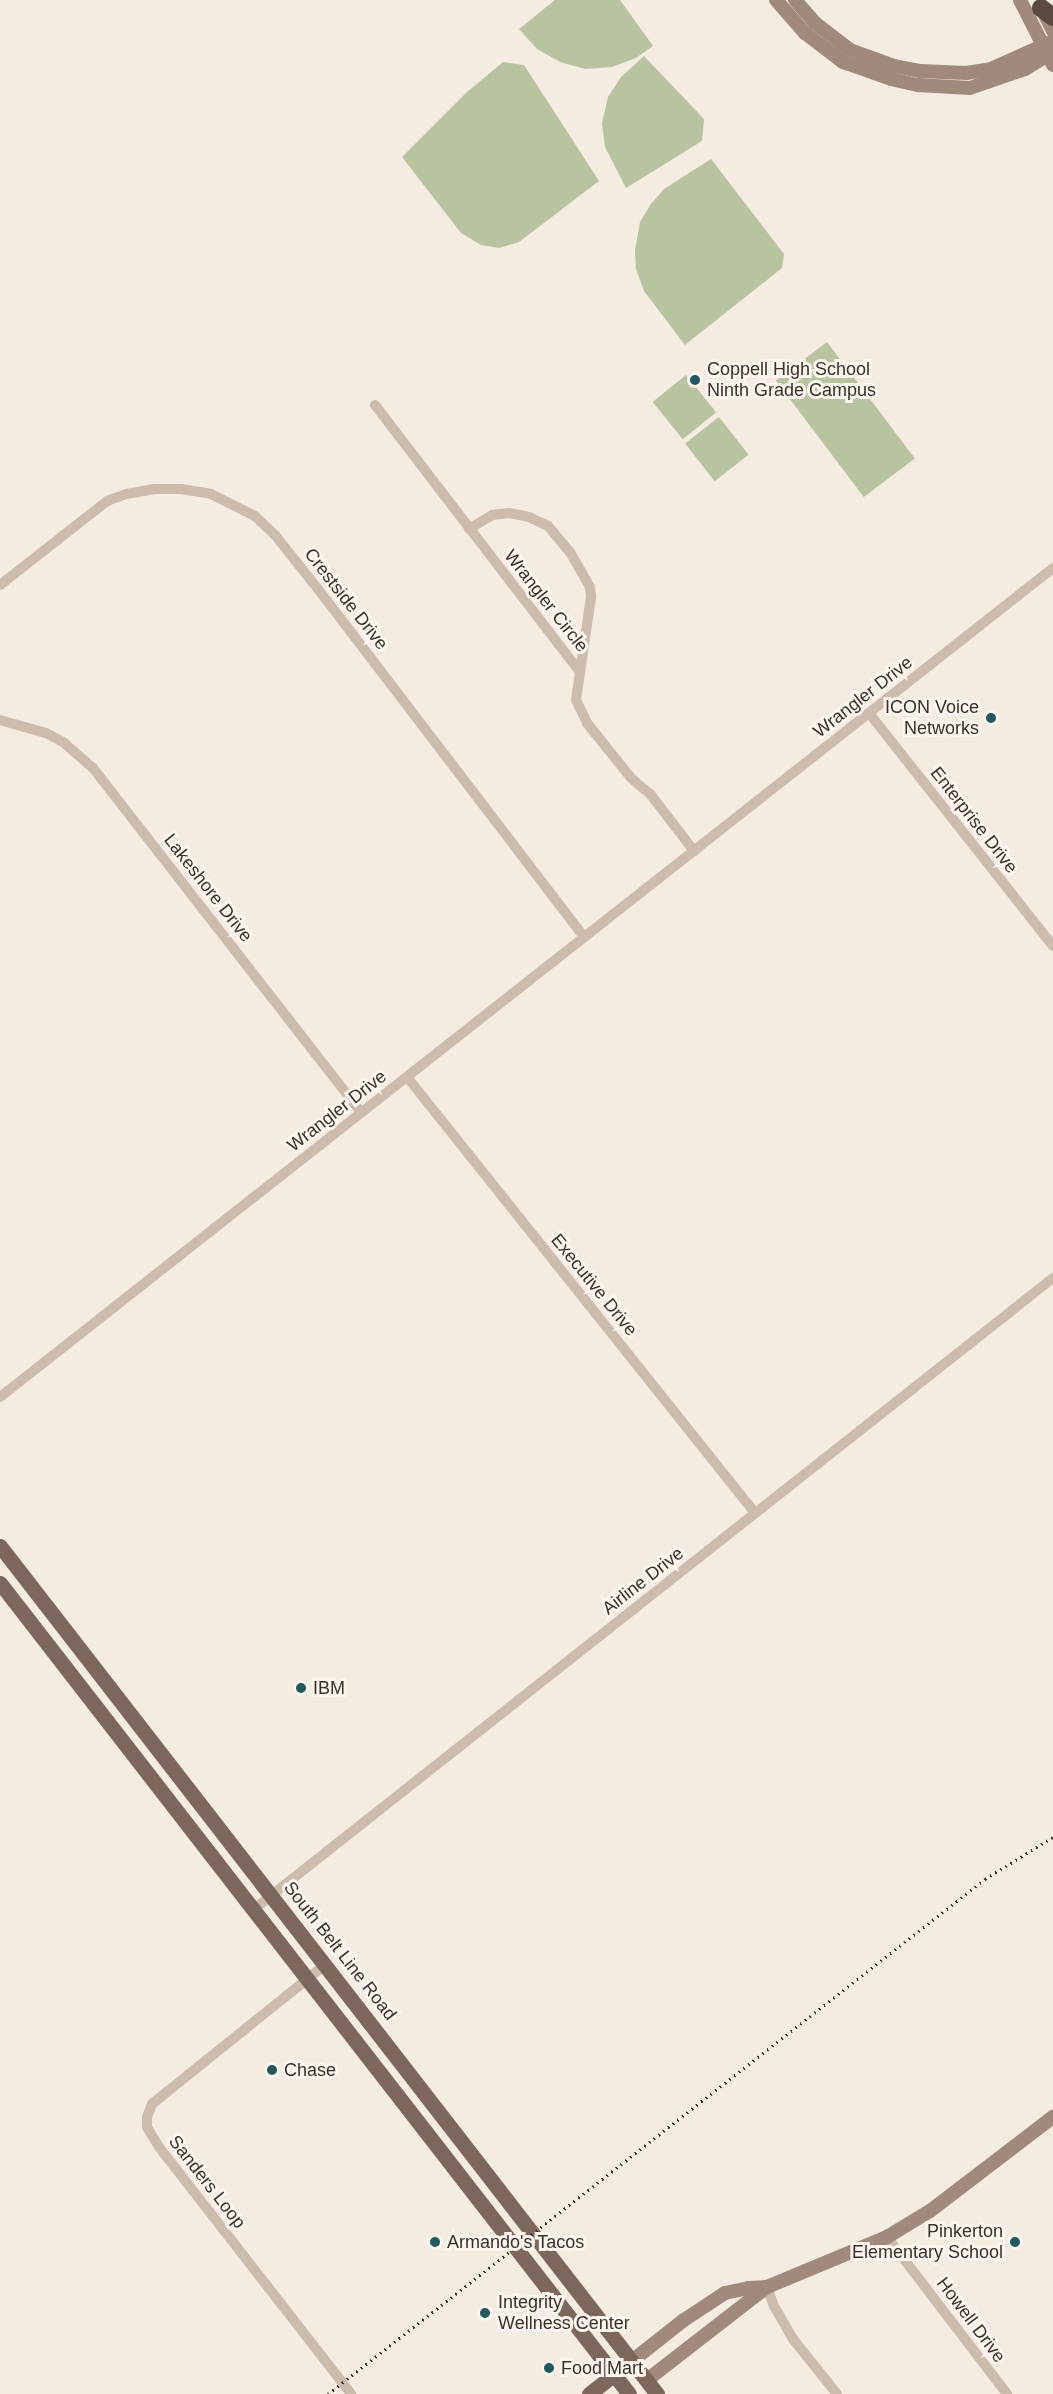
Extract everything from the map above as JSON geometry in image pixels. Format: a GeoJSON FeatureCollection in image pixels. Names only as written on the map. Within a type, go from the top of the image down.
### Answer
{"type":"FeatureCollection","features":[{"type":"Feature","properties":{"kind":"main road","name":"South Belt Line Road"},"geometry":{"type":"LineString","coordinates":[[0,1546],[513,2205],[657,2394]]}},
{"type":"Feature","properties":{"kind":"main road"},"geometry":{"type":"LineString","coordinates":[[0,1583],[629,2394],[647,2380]]}},
{"type":"Feature","properties":{"kind":"main road"},"geometry":{"type":"LineString","coordinates":[[95,1704],[113,1691]]}},
{"type":"Feature","properties":{"kind":"main road"},"geometry":{"type":"LineString","coordinates":[[491,2216],[513,2205]]}},
{"type":"Feature","properties":{"kind":"main road"},"geometry":{"type":"LineString","coordinates":[[589,2394],[632,2361]]}},
{"type":"Feature","properties":{"kind":"street"},"geometry":{"type":"LineString","coordinates":[[776,0],[824,49],[843,62],[891,79],[918,85],[970,88],[1025,69],[1050,52]]}},
{"type":"Feature","properties":{"kind":"street"},"geometry":{"type":"LineString","coordinates":[[795,0],[815,23],[850,50],[903,68],[966,74],[1050,52]]}},
{"type":"Feature","properties":{"kind":"street"},"geometry":{"type":"LineString","coordinates":[[1020,0],[1050,52]]}},
{"type":"Feature","properties":{"kind":"street"},"geometry":{"type":"LineString","coordinates":[[1044,8],[1053,31]]}},
{"type":"Feature","properties":{"kind":"street","name":"Wrangler Circle"},"geometry":{"type":"LineString","coordinates":[[375,405],[579,671]]}},
{"type":"Feature","properties":{"kind":"street","name":"Crestside Drive"},"geometry":{"type":"LineString","coordinates":[[0,585],[110,500],[126,494],[164,489],[211,494],[255,516],[275,535],[318,589],[584,937]]}},
{"type":"Feature","properties":{"kind":"street","name":"Wrangler Circle"},"geometry":{"type":"LineString","coordinates":[[469,530],[492,515],[509,513],[529,517],[548,526],[570,552],[590,587],[579,671]]}},
{"type":"Feature","properties":{"kind":"street","name":"Wrangler Drive"},"geometry":{"type":"LineString","coordinates":[[0,1397],[1053,568]]}},
{"type":"Feature","properties":{"kind":"street"},"geometry":{"type":"LineString","coordinates":[[579,671],[576,700],[587,723],[631,778],[651,795],[694,851]]}},
{"type":"Feature","properties":{"kind":"street","name":"Enterprise Drive"},"geometry":{"type":"LineString","coordinates":[[869,713],[1053,946]]}},
{"type":"Feature","properties":{"kind":"street","name":"Lakeshore Drive"},"geometry":{"type":"LineString","coordinates":[[0,720],[46,733],[72,749],[93,768],[361,1113]]}},
{"type":"Feature","properties":{"kind":"street","name":"Executive Drive"},"geometry":{"type":"LineString","coordinates":[[407,1077],[755,1513]]}},
{"type":"Feature","properties":{"kind":"street","name":"Airline Drive"},"geometry":{"type":"LineString","coordinates":[[254,1909],[1053,1278]]}},
{"type":"Feature","properties":{"kind":"street","name":"Sanders Loop"},"geometry":{"type":"LineString","coordinates":[[326,1964],[152,2104],[147,2117],[147,2127],[159,2148],[351,2394]]}},
{"type":"Feature","properties":{"kind":"street"},"geometry":{"type":"LineString","coordinates":[[647,2380],[767,2287],[887,2237],[930,2211],[1053,2117]]}},
{"type":"Feature","properties":{"kind":"street","name":"Howell Drive"},"geometry":{"type":"LineString","coordinates":[[887,2237],[1007,2394]]}},
{"type":"Feature","properties":{"kind":"street"},"geometry":{"type":"LineString","coordinates":[[632,2361],[684,2320],[725,2293],[767,2287]]}},
{"type":"Feature","properties":{"kind":"street"},"geometry":{"type":"LineString","coordinates":[[767,2287],[774,2306],[794,2339],[837,2394]]}},
{"type":"Feature","properties":{"kind":"green space"},"geometry":{"type":"Polygon","coordinates":[[[555,0],[620,0],[653,46],[636,58],[612,67],[585,69],[560,62],[537,49],[519,29],[555,0]]]}},
{"type":"Feature","properties":{"kind":"green space"},"geometry":{"type":"Polygon","coordinates":[[[644,56],[704,119],[702,141],[626,188],[605,147],[602,123],[608,97],[621,77],[644,56]]]}},
{"type":"Feature","properties":{"kind":"green space"},"geometry":{"type":"Polygon","coordinates":[[[503,62],[524,65],[599,181],[519,242],[499,248],[481,245],[461,233],[402,157],[466,93],[503,62]]]}},
{"type":"Feature","properties":{"kind":"green space"},"geometry":{"type":"Polygon","coordinates":[[[711,159],[784,254],[782,268],[685,345],[644,291],[636,269],[635,250],[640,222],[651,204],[664,189],[711,159]]]}},
{"type":"Feature","properties":{"kind":"green space"},"geometry":{"type":"Polygon","coordinates":[[[827,342],[915,459],[864,497],[776,381],[827,342]]]}},
{"type":"Feature","properties":{"kind":"green space"},"geometry":{"type":"Polygon","coordinates":[[[686,375],[716,412],[683,439],[653,402],[686,375]]]}},
{"type":"Feature","properties":{"kind":"green space"},"geometry":{"type":"Polygon","coordinates":[[[719,417],[749,455],[715,481],[685,443],[719,417]]]}},
{"type":"Feature","properties":{"kind":"railway"},"geometry":{"type":"LineString","coordinates":[[328,2394],[985,1879],[1053,1837]]}},
{"type":"Feature","properties":{"kind":"place","name":"Coppell High School Ninth Grade Campus"},"geometry":{"type":"Point","coordinates":[695,380]}},
{"type":"Feature","properties":{"kind":"place","name":"ICON Voice Networks"},"geometry":{"type":"Point","coordinates":[991,718]}},
{"type":"Feature","properties":{"kind":"place","name":"IBM"},"geometry":{"type":"Point","coordinates":[301,1688]}},
{"type":"Feature","properties":{"kind":"place","name":"Chase"},"geometry":{"type":"Point","coordinates":[272,2070]}},
{"type":"Feature","properties":{"kind":"place","name":"Armando's Tacos"},"geometry":{"type":"Point","coordinates":[435,2242]}},
{"type":"Feature","properties":{"kind":"place","name":"Pinkerton Elementary School"},"geometry":{"type":"Point","coordinates":[1015,2242]}},
{"type":"Feature","properties":{"kind":"place","name":"Integrity Wellness Center"},"geometry":{"type":"Point","coordinates":[485,2313]}},
{"type":"Feature","properties":{"kind":"place","name":"Food Mart"},"geometry":{"type":"Point","coordinates":[549,2368]}}]}
